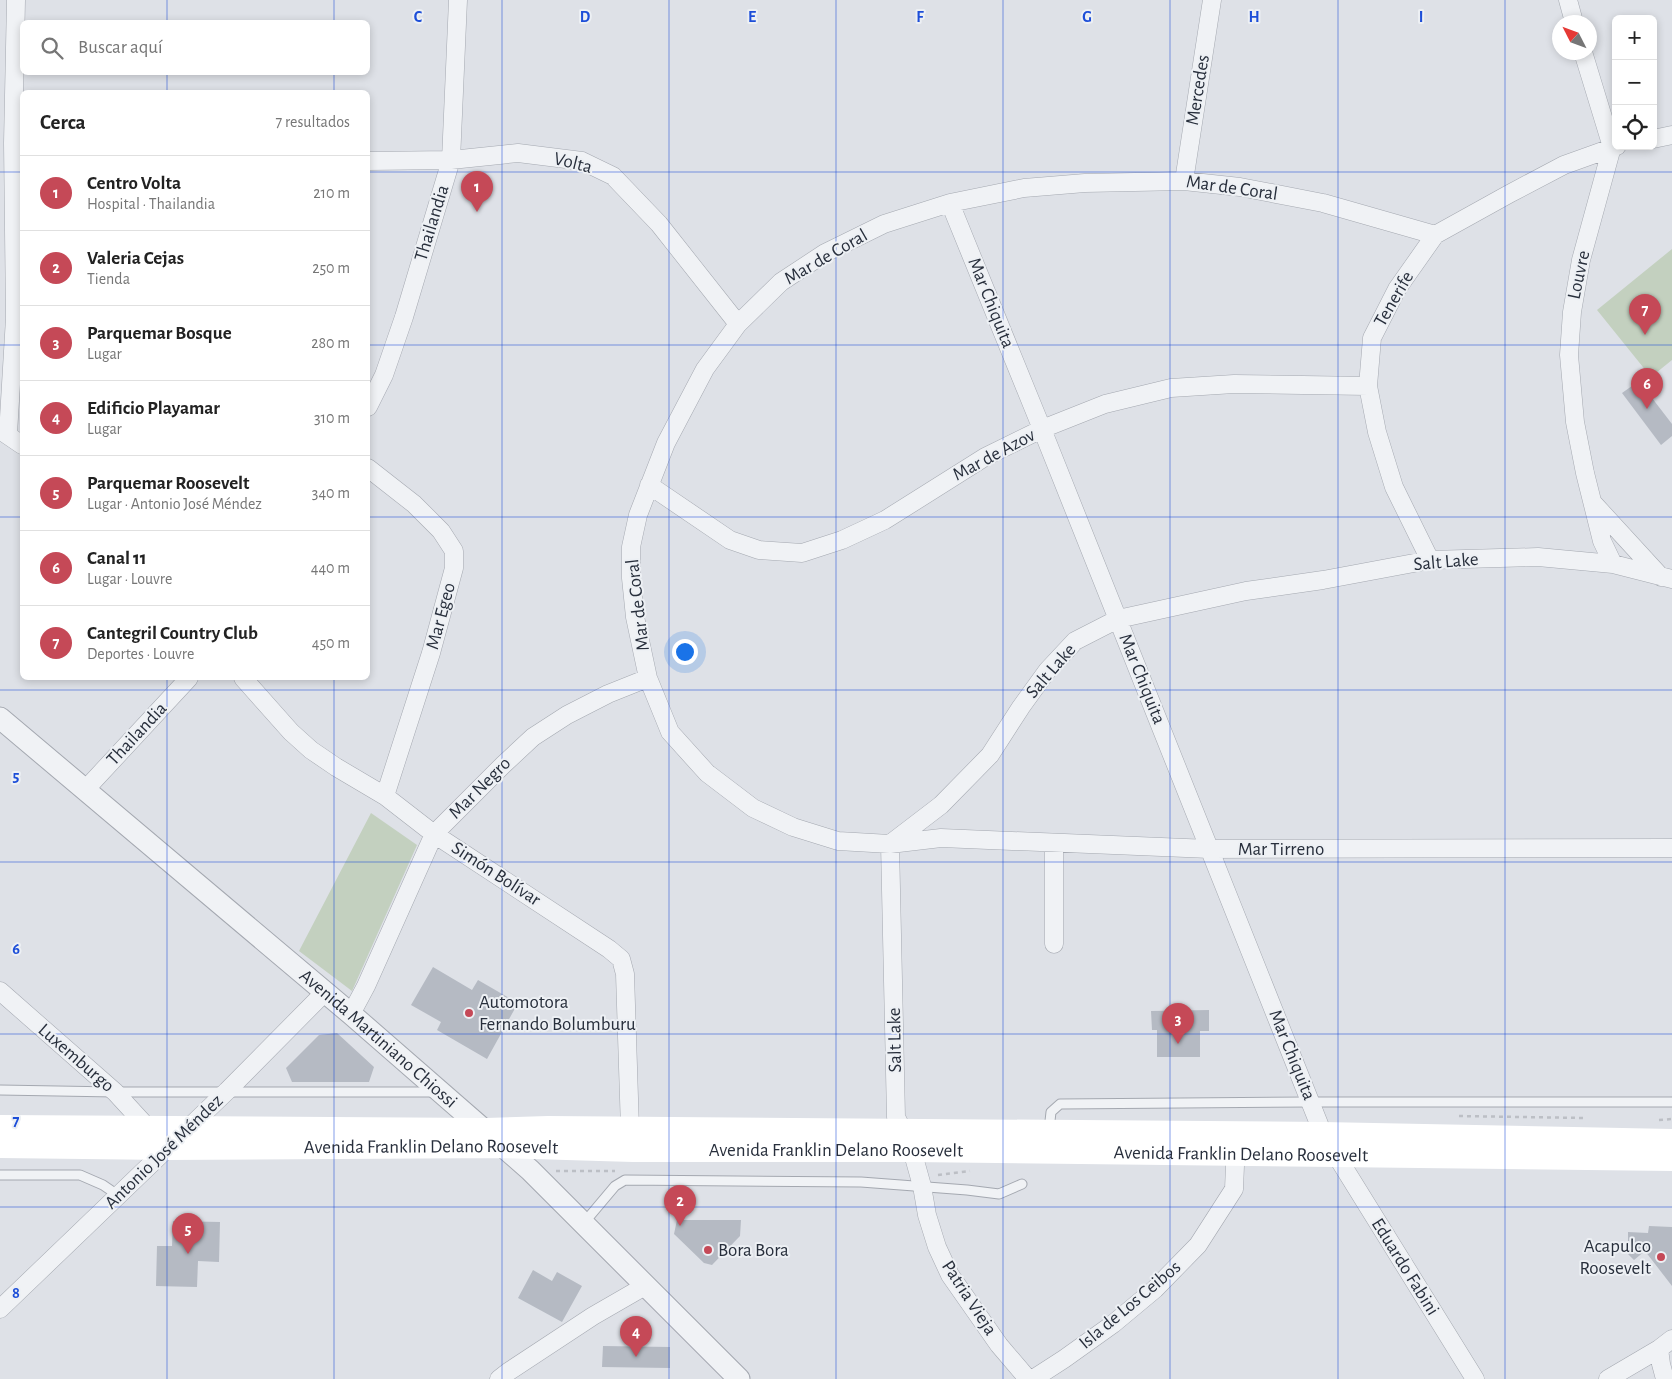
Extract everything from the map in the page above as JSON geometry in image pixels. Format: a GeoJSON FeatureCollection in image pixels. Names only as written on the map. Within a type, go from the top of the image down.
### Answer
{"type":"FeatureCollection","features":[{"type":"Feature","properties":{"kind":"main road","name":"Avenida Franklin Delano Roosevelt"},"geometry":{"type":"LineString","coordinates":[[0,1127],[630,1129],[908,1141],[1236,1144],[1323,1134],[1672,1141]]}},
{"type":"Feature","properties":{"kind":"main road","name":"Avenida Franklin Delano Roosevelt"},"geometry":{"type":"LineString","coordinates":[[0,1146],[167,1148],[504,1146],[633,1150],[908,1141],[1049,1132],[1236,1144],[1334,1154],[1672,1159]]}},
{"type":"Feature","properties":{"kind":"street"},"geometry":{"type":"LineString","coordinates":[[16,0],[12,142],[19,319],[4,432],[20,444]]}},
{"type":"Feature","properties":{"kind":"street","name":"Thailandia"},"geometry":{"type":"LineString","coordinates":[[370,403],[384,374],[404,317],[451,160],[458,0]]}},
{"type":"Feature","properties":{"kind":"street","name":"Mercedes"},"geometry":{"type":"LineString","coordinates":[[1184,181],[1212,0]]}},
{"type":"Feature","properties":{"kind":"street"},"geometry":{"type":"LineString","coordinates":[[1568,0],[1572,15]]}},
{"type":"Feature","properties":{"kind":"street"},"geometry":{"type":"LineString","coordinates":[[1586,60],[1612,141]]}},
{"type":"Feature","properties":{"kind":"street"},"geometry":{"type":"LineString","coordinates":[[1657,138],[1672,135]]}},
{"type":"Feature","properties":{"kind":"street","name":"Tenerife"},"geometry":{"type":"LineString","coordinates":[[1430,560],[1394,487],[1377,432],[1368,386],[1372,338],[1397,289],[1435,236],[1508,194],[1564,165],[1612,148]]}},
{"type":"Feature","properties":{"kind":"street","name":"Louvre"},"geometry":{"type":"LineString","coordinates":[[1613,150],[1581,260],[1572,312],[1569,355],[1575,422],[1602,541],[1613,564]]}},
{"type":"Feature","properties":{"kind":"street","name":"Volta"},"geometry":{"type":"LineString","coordinates":[[370,161],[451,160],[518,153],[582,162],[613,176],[660,224],[738,324]]}},
{"type":"Feature","properties":{"kind":"street","name":"Mar de Coral"},"geometry":{"type":"LineString","coordinates":[[890,844],[838,841],[792,827],[754,808],[707,773],[670,732],[648,678],[635,617],[631,570],[631,547],[638,515],[666,444],[705,369],[738,324],[781,282],[825,253],[884,224],[950,203],[1024,188],[1086,183],[1184,181],[1240,187],[1323,203],[1435,236]]}},
{"type":"Feature","properties":{"kind":"street","name":"Mar Chiquita"},"geometry":{"type":"LineString","coordinates":[[950,203],[1310,1102],[1323,1134],[1334,1154]]}},
{"type":"Feature","properties":{"kind":"street","name":"Mar de Azov"},"geometry":{"type":"LineString","coordinates":[[649,485],[730,540],[759,550],[802,552],[842,540],[885,520],[984,457],[1042,429],[1105,404],[1172,388],[1234,384],[1368,386]]}},
{"type":"Feature","properties":{"kind":"street","name":"Mar Egeo"},"geometry":{"type":"LineString","coordinates":[[370,470],[414,504],[441,531],[454,551],[454,568],[431,652],[384,796]]}},
{"type":"Feature","properties":{"kind":"street"},"geometry":{"type":"LineString","coordinates":[[1592,502],[1666,578]]}},
{"type":"Feature","properties":{"kind":"street"},"geometry":{"type":"LineString","coordinates":[[1602,541],[1621,532]]}},
{"type":"Feature","properties":{"kind":"street","name":"Salt Lake"},"geometry":{"type":"LineString","coordinates":[[908,1141],[896,1117],[890,844],[940,805],[990,755],[1047,671],[1075,641],[1118,619],[1246,591],[1323,580],[1430,560],[1538,557],[1613,564],[1666,578]]}},
{"type":"Feature","properties":{"kind":"street","name":"Mar Negro"},"geometry":{"type":"LineString","coordinates":[[351,1014],[366,986],[434,834],[533,737],[591,702],[648,678]]}},
{"type":"Feature","properties":{"kind":"street","name":"Thailandia"},"geometry":{"type":"LineString","coordinates":[[86,790],[187,680]]}},
{"type":"Feature","properties":{"kind":"street","name":"Simón Bolívar"},"geometry":{"type":"LineString","coordinates":[[245,680],[291,732],[311,750],[384,796],[434,834],[609,949],[621,959],[625,974],[630,1129]]}},
{"type":"Feature","properties":{"kind":"street","name":"Avenida Martiniano Chiossi"},"geometry":{"type":"LineString","coordinates":[[0,718],[351,1014],[504,1146],[738,1379]]}},
{"type":"Feature","properties":{"kind":"street","name":"Mar Tirreno"},"geometry":{"type":"LineString","coordinates":[[890,844],[941,838],[1210,849],[1672,848]]}},
{"type":"Feature","properties":{"kind":"street"},"geometry":{"type":"LineString","coordinates":[[1054,843],[1054,944]]}},
{"type":"Feature","properties":{"kind":"street","name":"Luxemburgo"},"geometry":{"type":"LineString","coordinates":[[0,991],[115,1092],[148,1128]]}},
{"type":"Feature","properties":{"kind":"street","name":"Antonio José Méndez"},"geometry":{"type":"LineString","coordinates":[[0,1309],[226,1091],[325,992]]}},
{"type":"Feature","properties":{"kind":"street","name":"Patria Vieja"},"geometry":{"type":"LineString","coordinates":[[908,1141],[922,1186],[926,1215],[937,1247],[950,1275],[999,1345],[1028,1379]]}},
{"type":"Feature","properties":{"kind":"street","name":"Isla de Los Ceibos"},"geometry":{"type":"LineString","coordinates":[[1034,1379],[1064,1360],[1113,1324],[1155,1289],[1198,1245],[1234,1189],[1236,1144]]}},
{"type":"Feature","properties":{"kind":"street","name":"Eduardo Fabini"},"geometry":{"type":"LineString","coordinates":[[1334,1154],[1475,1379]]}},
{"type":"Feature","properties":{"kind":"street"},"geometry":{"type":"LineString","coordinates":[[499,1379],[593,1316],[645,1286]]}},
{"type":"Feature","properties":{"kind":"street"},"geometry":{"type":"LineString","coordinates":[[1608,1379],[1666,1344]]}},
{"type":"Feature","properties":{"kind":"street"},"geometry":{"type":"LineString","coordinates":[[1665,1379],[1661,1364],[1666,1344]]}},
{"type":"Feature","properties":{"kind":"lane"},"geometry":{"type":"LineString","coordinates":[[0,1090],[440,1092]]}},
{"type":"Feature","properties":{"kind":"lane"},"geometry":{"type":"LineString","coordinates":[[1049,1132],[1051,1112],[1060,1104],[1672,1102]]}},
{"type":"Feature","properties":{"kind":"lane"},"geometry":{"type":"LineString","coordinates":[[0,1175],[80,1175],[103,1185],[118,1196]]}},
{"type":"Feature","properties":{"kind":"lane"},"geometry":{"type":"LineString","coordinates":[[583,1224],[615,1186],[625,1180],[852,1182],[922,1186],[999,1194],[1022,1184]]}},
{"type":"Feature","properties":{"kind":"green space"},"geometry":{"type":"Polygon","coordinates":[[[1672,249],[1672,360],[1651,377],[1597,310],[1672,249]]]}},
{"type":"Feature","properties":{"kind":"green space"},"geometry":{"type":"Polygon","coordinates":[[[371,813],[417,845],[352,991],[299,951],[371,813]]]}},
{"type":"Feature","properties":{"kind":"building"},"geometry":{"type":"Polygon","coordinates":[[[1639,381],[1672,424],[1672,436],[1661,445],[1622,393],[1639,381]]]}},
{"type":"Feature","properties":{"kind":"building","name":"Automotora Fernando Bolumburu"},"geometry":{"type":"Polygon","coordinates":[[[433,967],[472,990],[478,980],[518,1003],[487,1059],[437,1030],[441,1022],[411,1005],[433,967]]]}},
{"type":"Feature","properties":{"kind":"building"},"geometry":{"type":"Polygon","coordinates":[[[1209,1010],[1209,1031],[1200,1031],[1200,1057],[1157,1057],[1157,1030],[1152,1030],[1151,1011],[1209,1010]]]}},
{"type":"Feature","properties":{"kind":"building"},"geometry":{"type":"Polygon","coordinates":[[[337,1033],[374,1067],[369,1082],[292,1082],[286,1068],[319,1035],[337,1033]]]}},
{"type":"Feature","properties":{"kind":"building","name":"Bora Bora"},"geometry":{"type":"Polygon","coordinates":[[[677,1220],[741,1220],[740,1236],[712,1265],[704,1263],[674,1234],[677,1220]]]}},
{"type":"Feature","properties":{"kind":"building"},"geometry":{"type":"Polygon","coordinates":[[[173,1221],[220,1222],[219,1262],[198,1261],[197,1287],[156,1286],[157,1246],[172,1246],[173,1221]]]}},
{"type":"Feature","properties":{"kind":"building","name":"Acapulco Roosevelt"},"geometry":{"type":"Polygon","coordinates":[[[1649,1226],[1672,1227],[1672,1286],[1645,1251],[1634,1260],[1628,1254],[1628,1232],[1648,1233],[1649,1226]]]}},
{"type":"Feature","properties":{"kind":"building"},"geometry":{"type":"Polygon","coordinates":[[[533,1270],[552,1281],[557,1272],[582,1286],[562,1322],[518,1298],[533,1270]]]}},
{"type":"Feature","properties":{"kind":"building"},"geometry":{"type":"Polygon","coordinates":[[[603,1346],[670,1347],[670,1368],[602,1367],[603,1346]]]}},
{"type":"Feature","properties":{"kind":"place","name":"Centro Volta"},"geometry":{"type":"Point","coordinates":[477,212]}},
{"type":"Feature","properties":{"kind":"place","name":"Cantegril Country Club"},"geometry":{"type":"Point","coordinates":[1645,335]}},
{"type":"Feature","properties":{"kind":"place","name":"Canal 11"},"geometry":{"type":"Point","coordinates":[1647,409]}},
{"type":"Feature","properties":{"kind":"place","name":"Automotora Fernando Bolumburu"},"geometry":{"type":"Point","coordinates":[469,1013]}},
{"type":"Feature","properties":{"kind":"place","name":"Parquemar Bosque"},"geometry":{"type":"Point","coordinates":[1178,1044]}},
{"type":"Feature","properties":{"kind":"place","name":"Valeria Cejas"},"geometry":{"type":"Point","coordinates":[680,1226]}},
{"type":"Feature","properties":{"kind":"place","name":"Bora Bora"},"geometry":{"type":"Point","coordinates":[708,1250]}},
{"type":"Feature","properties":{"kind":"place","name":"Parquemar Roosevelt"},"geometry":{"type":"Point","coordinates":[188,1254]}},
{"type":"Feature","properties":{"kind":"place","name":"Acapulco Roosevelt"},"geometry":{"type":"Point","coordinates":[1661,1257]}},
{"type":"Feature","properties":{"kind":"place","name":"Edificio Playamar"},"geometry":{"type":"Point","coordinates":[636,1357]}}]}
